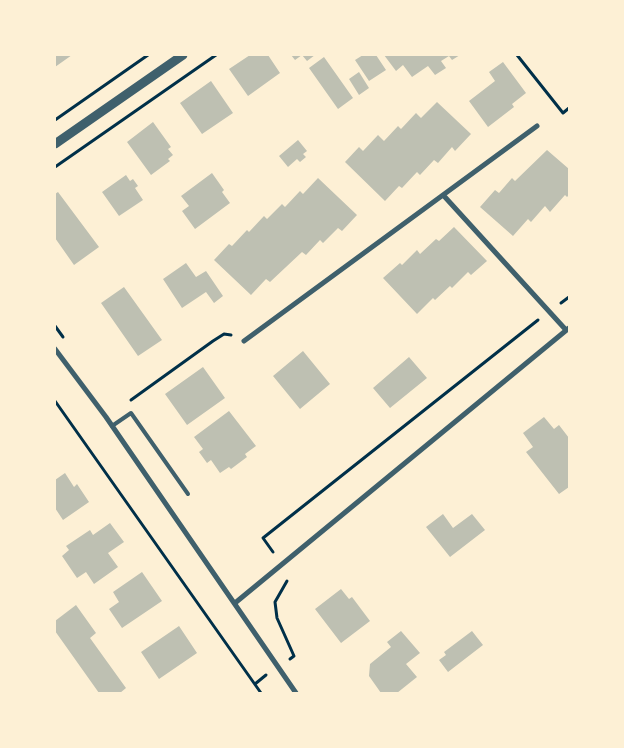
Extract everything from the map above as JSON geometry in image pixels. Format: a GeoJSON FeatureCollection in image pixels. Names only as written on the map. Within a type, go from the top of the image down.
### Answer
{"type":"FeatureCollection","features":[{"type":"Feature","properties":{"kind":"street"},"geometry":{"type":"LineString","coordinates":[[55,144],[183,55]]}},
{"type":"Feature","properties":{"kind":"street"},"geometry":{"type":"LineString","coordinates":[[244,341],[537,126]]}},
{"type":"Feature","properties":{"kind":"street"},"geometry":{"type":"LineString","coordinates":[[235,603],[568,329],[444,196]]}},
{"type":"Feature","properties":{"kind":"street"},"geometry":{"type":"LineString","coordinates":[[55,349],[106,417],[296,693]]}},
{"type":"Feature","properties":{"kind":"lane"},"geometry":{"type":"LineString","coordinates":[[112,426],[130,413],[188,494]]}},
{"type":"Feature","properties":{"kind":"path"},"geometry":{"type":"LineString","coordinates":[[55,120],[148,55]]}},
{"type":"Feature","properties":{"kind":"path"},"geometry":{"type":"LineString","coordinates":[[55,167],[216,55]]}},
{"type":"Feature","properties":{"kind":"path"},"geometry":{"type":"LineString","coordinates":[[517,55],[562,113],[569,108]]}},
{"type":"Feature","properties":{"kind":"path"},"geometry":{"type":"LineString","coordinates":[[106,417],[224,334],[232,335],[244,341]]}},
{"type":"Feature","properties":{"kind":"path"},"geometry":{"type":"LineString","coordinates":[[55,401],[261,693]]}},
{"type":"Feature","properties":{"kind":"building"},"geometry":{"type":"Polygon","coordinates":[[[55,55],[72,55],[55,67],[55,55]]]}},
{"type":"Feature","properties":{"kind":"building"},"geometry":{"type":"Polygon","coordinates":[[[250,55],[268,55],[280,73],[248,96],[229,69],[250,55]]]}},
{"type":"Feature","properties":{"kind":"building"},"geometry":{"type":"Polygon","coordinates":[[[291,55],[302,55],[295,60],[291,55]]]}},
{"type":"Feature","properties":{"kind":"building"},"geometry":{"type":"Polygon","coordinates":[[[302,55],[315,55],[307,61],[302,55]]]}},
{"type":"Feature","properties":{"kind":"building"},"geometry":{"type":"Polygon","coordinates":[[[363,55],[376,55],[386,70],[369,81],[355,60],[363,55]]]}},
{"type":"Feature","properties":{"kind":"building"},"geometry":{"type":"Polygon","coordinates":[[[384,55],[460,55],[452,60],[449,56],[441,61],[446,68],[435,75],[428,66],[412,77],[403,65],[396,71],[384,55]]]}},
{"type":"Feature","properties":{"kind":"building"},"geometry":{"type":"Polygon","coordinates":[[[324,57],[353,98],[338,109],[309,68],[324,57]]]}},
{"type":"Feature","properties":{"kind":"building"},"geometry":{"type":"Polygon","coordinates":[[[503,62],[526,93],[512,104],[514,107],[488,127],[469,101],[495,81],[489,72],[503,62]]]}},
{"type":"Feature","properties":{"kind":"building"},"geometry":{"type":"Polygon","coordinates":[[[359,72],[369,88],[359,95],[349,79],[359,72]]]}},
{"type":"Feature","properties":{"kind":"building"},"geometry":{"type":"Polygon","coordinates":[[[211,81],[233,113],[202,134],[180,103],[211,81]]]}},
{"type":"Feature","properties":{"kind":"building"},"geometry":{"type":"Polygon","coordinates":[[[437,102],[471,134],[455,151],[452,147],[438,163],[434,160],[420,175],[417,172],[402,188],[399,186],[385,201],[345,162],[359,147],[363,151],[378,135],[384,141],[398,126],[401,129],[416,113],[421,118],[437,102]]]}},
{"type":"Feature","properties":{"kind":"building"},"geometry":{"type":"Polygon","coordinates":[[[153,122],[171,147],[168,149],[173,155],[168,159],[170,161],[151,175],[127,142],[153,122]]]}},
{"type":"Feature","properties":{"kind":"building"},"geometry":{"type":"Polygon","coordinates":[[[298,140],[307,151],[303,154],[306,157],[300,162],[297,159],[288,167],[279,156],[298,140]]]}},
{"type":"Feature","properties":{"kind":"building"},"geometry":{"type":"Polygon","coordinates":[[[547,150],[569,169],[569,195],[567,197],[565,195],[550,212],[545,206],[531,222],[528,219],[513,236],[480,207],[495,190],[499,193],[512,178],[515,181],[547,150]]]}},
{"type":"Feature","properties":{"kind":"building"},"geometry":{"type":"Polygon","coordinates":[[[212,173],[224,190],[222,192],[230,203],[195,229],[182,211],[189,206],[181,196],[212,173]]]}},
{"type":"Feature","properties":{"kind":"building"},"geometry":{"type":"Polygon","coordinates":[[[126,175],[130,181],[133,179],[138,186],[135,188],[143,200],[119,216],[102,192],[126,175]]]}},
{"type":"Feature","properties":{"kind":"building"},"geometry":{"type":"Polygon","coordinates":[[[318,178],[357,215],[342,231],[338,228],[323,243],[320,240],[306,255],[302,252],[270,282],[266,279],[251,295],[214,260],[229,244],[232,246],[247,230],[249,232],[264,216],[267,219],[282,204],[285,207],[300,191],[303,194],[318,178]]]}},
{"type":"Feature","properties":{"kind":"building"},"geometry":{"type":"Polygon","coordinates":[[[58,192],[99,247],[74,265],[55,238],[55,194],[58,192]]]}},
{"type":"Feature","properties":{"kind":"building"},"geometry":{"type":"Polygon","coordinates":[[[454,227],[487,261],[471,275],[468,272],[452,288],[450,286],[435,300],[433,298],[417,314],[383,278],[400,263],[402,265],[417,250],[420,254],[436,239],[439,241],[454,227]]]}},
{"type":"Feature","properties":{"kind":"building"},"geometry":{"type":"Polygon","coordinates":[[[186,263],[196,277],[206,271],[223,296],[214,303],[206,292],[182,308],[163,279],[186,263]]]}},
{"type":"Feature","properties":{"kind":"building"},"geometry":{"type":"Polygon","coordinates":[[[124,287],[162,340],[138,356],[101,303],[124,287]]]}},
{"type":"Feature","properties":{"kind":"building"},"geometry":{"type":"Polygon","coordinates":[[[303,351],[330,384],[300,409],[273,376],[303,351]]]}},
{"type":"Feature","properties":{"kind":"building"},"geometry":{"type":"Polygon","coordinates":[[[409,357],[427,378],[390,408],[373,388],[409,357]]]}},
{"type":"Feature","properties":{"kind":"building"},"geometry":{"type":"Polygon","coordinates":[[[203,367],[225,398],[187,425],[165,394],[203,367]]]}},
{"type":"Feature","properties":{"kind":"building"},"geometry":{"type":"Polygon","coordinates":[[[229,411],[256,446],[245,454],[247,457],[231,469],[229,467],[220,473],[211,460],[207,463],[199,452],[203,449],[194,437],[229,411]]]}},
{"type":"Feature","properties":{"kind":"building"},"geometry":{"type":"Polygon","coordinates":[[[544,417],[554,429],[559,425],[569,438],[569,487],[559,494],[526,452],[533,447],[523,433],[544,417]]]}},
{"type":"Feature","properties":{"kind":"building"},"geometry":{"type":"Polygon","coordinates":[[[65,473],[74,487],[77,484],[89,502],[63,520],[55,508],[55,480],[65,473]]]}},
{"type":"Feature","properties":{"kind":"building"},"geometry":{"type":"Polygon","coordinates":[[[443,514],[453,528],[472,514],[485,530],[450,557],[426,527],[443,514]]]}},
{"type":"Feature","properties":{"kind":"building"},"geometry":{"type":"Polygon","coordinates":[[[110,523],[124,542],[108,553],[118,567],[94,584],[86,572],[77,578],[62,556],[69,550],[66,546],[90,530],[93,535],[110,523]]]}},
{"type":"Feature","properties":{"kind":"building"},"geometry":{"type":"Polygon","coordinates":[[[142,572],[162,601],[122,628],[109,609],[119,602],[113,592],[142,572]]]}},
{"type":"Feature","properties":{"kind":"building"},"geometry":{"type":"Polygon","coordinates":[[[341,589],[349,599],[352,597],[370,621],[341,643],[315,609],[341,589]]]}},
{"type":"Feature","properties":{"kind":"building"},"geometry":{"type":"Polygon","coordinates":[[[76,605],[96,633],[90,638],[126,688],[120,693],[99,693],[55,631],[55,621],[76,605]]]}},
{"type":"Feature","properties":{"kind":"building"},"geometry":{"type":"Polygon","coordinates":[[[179,626],[197,653],[159,679],[141,652],[179,626]]]}},
{"type":"Feature","properties":{"kind":"building"},"geometry":{"type":"Polygon","coordinates":[[[401,631],[420,653],[406,664],[417,677],[397,693],[381,693],[369,676],[370,664],[391,647],[387,642],[401,631]]]}},
{"type":"Feature","properties":{"kind":"building"},"geometry":{"type":"Polygon","coordinates":[[[472,631],[483,645],[448,672],[439,660],[446,655],[444,652],[472,631]]]}}]}
